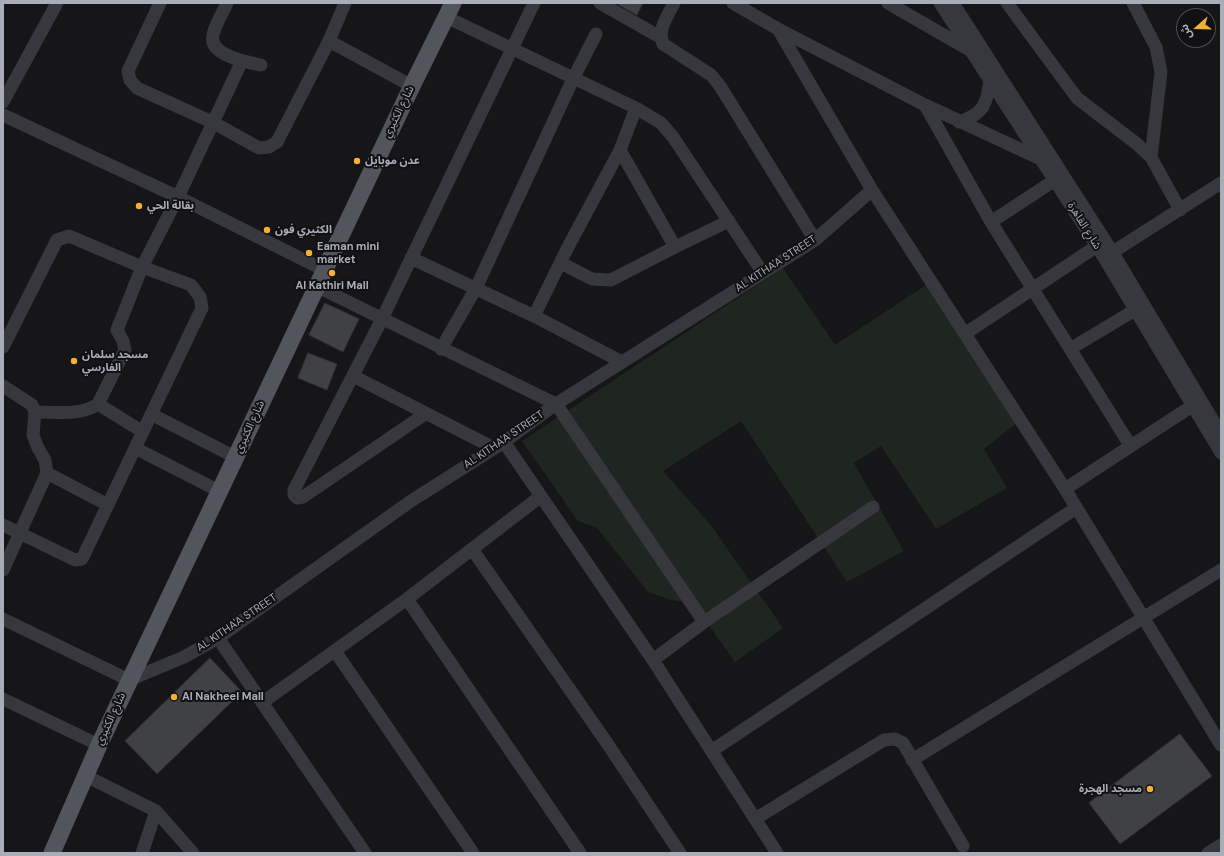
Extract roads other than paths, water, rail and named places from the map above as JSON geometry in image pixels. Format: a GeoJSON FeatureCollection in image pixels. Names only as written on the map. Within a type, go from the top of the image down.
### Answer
{"type":"FeatureCollection","features":[{"type":"Feature","properties":{"kind":"main road","name":"شارع الكثيري"},"geometry":{"type":"LineString","coordinates":[[52,853],[129,680],[316,286],[450,10]]}},
{"type":"Feature","properties":{"kind":"street"},"geometry":{"type":"LineString","coordinates":[[3,102],[57,3]]}},
{"type":"Feature","properties":{"kind":"street"},"geometry":{"type":"LineString","coordinates":[[160,3],[128,71],[130,80],[137,88],[214,123],[259,148],[269,147],[276,142],[329,41],[345,3]]}},
{"type":"Feature","properties":{"kind":"street"},"geometry":{"type":"LineString","coordinates":[[227,3],[213,34],[212,43],[218,51],[242,61],[261,65]]}},
{"type":"Feature","properties":{"kind":"street"},"geometry":{"type":"LineString","coordinates":[[425,414],[303,497],[297,498],[294,495],[294,490],[382,319],[534,3]]}},
{"type":"Feature","properties":{"kind":"street"},"geometry":{"type":"LineString","coordinates":[[600,3],[660,37]]}},
{"type":"Feature","properties":{"kind":"street"},"geometry":{"type":"LineString","coordinates":[[674,3],[661,29],[660,37],[663,44],[711,75],[720,86],[815,240]]}},
{"type":"Feature","properties":{"kind":"street"},"geometry":{"type":"LineString","coordinates":[[733,3],[778,29],[925,105],[1042,160],[1058,173],[991,222]]}},
{"type":"Feature","properties":{"kind":"street"},"geometry":{"type":"LineString","coordinates":[[888,3],[971,50]]}},
{"type":"Feature","properties":{"kind":"street"},"geometry":{"type":"LineString","coordinates":[[940,3],[1042,160]]}},
{"type":"Feature","properties":{"kind":"street","name":"شارع القاهرة"},"geometry":{"type":"LineString","coordinates":[[954,3],[1108,255],[1221,434]]}},
{"type":"Feature","properties":{"kind":"street"},"geometry":{"type":"LineString","coordinates":[[1006,3],[1077,98],[1137,144],[1151,157],[1180,210]]}},
{"type":"Feature","properties":{"kind":"street"},"geometry":{"type":"LineString","coordinates":[[1133,3],[1156,47],[1161,72],[1151,157]]}},
{"type":"Feature","properties":{"kind":"street"},"geometry":{"type":"LineString","coordinates":[[450,10],[512,47],[636,108],[661,123],[673,138],[763,273]]}},
{"type":"Feature","properties":{"kind":"street"},"geometry":{"type":"LineString","coordinates":[[778,29],[872,190],[966,333],[1065,489],[1221,746]]}},
{"type":"Feature","properties":{"kind":"street"},"geometry":{"type":"LineString","coordinates":[[441,348],[476,288],[574,77],[596,34]]}},
{"type":"Feature","properties":{"kind":"street"},"geometry":{"type":"LineString","coordinates":[[329,41],[412,86]]}},
{"type":"Feature","properties":{"kind":"street"},"geometry":{"type":"LineString","coordinates":[[35,412],[81,411],[92,409],[98,404],[125,350],[123,341],[117,330],[142,267],[178,198],[242,61]]}},
{"type":"Feature","properties":{"kind":"street"},"geometry":{"type":"LineString","coordinates":[[959,122],[973,117],[983,108],[988,95],[990,79]]}},
{"type":"Feature","properties":{"kind":"street"},"geometry":{"type":"LineString","coordinates":[[925,105],[991,222],[1130,445]]}},
{"type":"Feature","properties":{"kind":"street"},"geometry":{"type":"LineString","coordinates":[[534,316],[568,247],[620,150],[636,108]]}},
{"type":"Feature","properties":{"kind":"street"},"geometry":{"type":"LineString","coordinates":[[3,115],[178,198],[324,270]]}},
{"type":"Feature","properties":{"kind":"street"},"geometry":{"type":"LineString","coordinates":[[620,150],[675,246]]}},
{"type":"Feature","properties":{"kind":"street","name":"شارع القاهرة"},"geometry":{"type":"LineString","coordinates":[[1058,173],[1097,246],[1108,255],[1135,310],[1221,453]]}},
{"type":"Feature","properties":{"kind":"street"},"geometry":{"type":"LineString","coordinates":[[1108,255],[1220,185]]}},
{"type":"Feature","properties":{"kind":"street","name":"AL KITHA'A STREET"},"geometry":{"type":"LineString","coordinates":[[129,680],[184,657],[218,638],[411,500],[499,445],[556,404],[815,240],[872,190]]}},
{"type":"Feature","properties":{"kind":"street"},"geometry":{"type":"LineString","coordinates":[[561,263],[592,280],[611,280],[675,246],[729,221]]}},
{"type":"Feature","properties":{"kind":"street"},"geometry":{"type":"LineString","coordinates":[[3,347],[57,240],[63,237],[69,236],[142,267],[191,284],[200,296],[202,308],[82,559],[78,561],[3,525]]}},
{"type":"Feature","properties":{"kind":"street"},"geometry":{"type":"LineString","coordinates":[[966,333],[1097,246]]}},
{"type":"Feature","properties":{"kind":"street"},"geometry":{"type":"LineString","coordinates":[[411,258],[534,316],[622,362]]}},
{"type":"Feature","properties":{"kind":"street"},"geometry":{"type":"LineString","coordinates":[[316,286],[556,404],[704,622]]}},
{"type":"Feature","properties":{"kind":"street"},"geometry":{"type":"LineString","coordinates":[[1070,349],[1135,310]]}},
{"type":"Feature","properties":{"kind":"street"},"geometry":{"type":"LineString","coordinates":[[353,376],[425,414],[499,445],[541,496],[653,660],[777,853]]}},
{"type":"Feature","properties":{"kind":"street"},"geometry":{"type":"LineString","coordinates":[[3,386],[32,405],[35,412],[33,435],[45,460],[47,473],[3,570]]}},
{"type":"Feature","properties":{"kind":"street"},"geometry":{"type":"LineString","coordinates":[[98,404],[143,432]]}},
{"type":"Feature","properties":{"kind":"street"},"geometry":{"type":"LineString","coordinates":[[1065,489],[1130,445],[1192,406]]}},
{"type":"Feature","properties":{"kind":"street"},"geometry":{"type":"LineString","coordinates":[[151,414],[235,457]]}},
{"type":"Feature","properties":{"kind":"street"},"geometry":{"type":"LineString","coordinates":[[135,448],[219,491]]}},
{"type":"Feature","properties":{"kind":"street"},"geometry":{"type":"LineString","coordinates":[[47,473],[108,505]]}},
{"type":"Feature","properties":{"kind":"street"},"geometry":{"type":"LineString","coordinates":[[263,702],[407,599],[541,496]]}},
{"type":"Feature","properties":{"kind":"street"},"geometry":{"type":"LineString","coordinates":[[653,660],[704,622],[873,507]]}},
{"type":"Feature","properties":{"kind":"street"},"geometry":{"type":"LineString","coordinates":[[712,750],[1076,508]]}},
{"type":"Feature","properties":{"kind":"street"},"geometry":{"type":"LineString","coordinates":[[472,549],[603,738],[680,853]]}},
{"type":"Feature","properties":{"kind":"street"},"geometry":{"type":"LineString","coordinates":[[912,760],[1221,570]]}},
{"type":"Feature","properties":{"kind":"street"},"geometry":{"type":"LineString","coordinates":[[407,599],[580,853]]}},
{"type":"Feature","properties":{"kind":"street"},"geometry":{"type":"LineString","coordinates":[[3,619],[129,680]]}},
{"type":"Feature","properties":{"kind":"street"},"geometry":{"type":"LineString","coordinates":[[218,638],[365,853]]}},
{"type":"Feature","properties":{"kind":"street"},"geometry":{"type":"LineString","coordinates":[[335,651],[472,853]]}},
{"type":"Feature","properties":{"kind":"street"},"geometry":{"type":"LineString","coordinates":[[3,699],[99,745]]}},
{"type":"Feature","properties":{"kind":"street"},"geometry":{"type":"LineString","coordinates":[[755,820],[884,740],[895,739],[903,743],[963,846]]}},
{"type":"Feature","properties":{"kind":"street"},"geometry":{"type":"LineString","coordinates":[[86,776],[156,811],[193,853]]}},
{"type":"Feature","properties":{"kind":"street"},"geometry":{"type":"LineString","coordinates":[[142,853],[156,811]]}},
{"type":"Feature","properties":{"kind":"street"},"geometry":{"type":"LineString","coordinates":[[1208,853],[1221,845]]}},
{"type":"Feature","properties":{"kind":"place","name":"عدن موبايل"},"geometry":{"type":"Point","coordinates":[357,161]}},
{"type":"Feature","properties":{"kind":"place","name":"بقالة الحي"},"geometry":{"type":"Point","coordinates":[139,206]}},
{"type":"Feature","properties":{"kind":"place","name":"الكثيري فون"},"geometry":{"type":"Point","coordinates":[267,230]}},
{"type":"Feature","properties":{"kind":"place","name":"Eaman mini market"},"geometry":{"type":"Point","coordinates":[309,253]}},
{"type":"Feature","properties":{"kind":"place","name":"Al Kathiri Mall"},"geometry":{"type":"Point","coordinates":[332,273]}},
{"type":"Feature","properties":{"kind":"place","name":"مسجد سلمان الفارسي"},"geometry":{"type":"Point","coordinates":[74,361]}},
{"type":"Feature","properties":{"kind":"place","name":"Al Nakheel Mall"},"geometry":{"type":"Point","coordinates":[174,697]}},
{"type":"Feature","properties":{"kind":"place","name":"مسجد الهجرة"},"geometry":{"type":"Point","coordinates":[1150,789]}}]}
